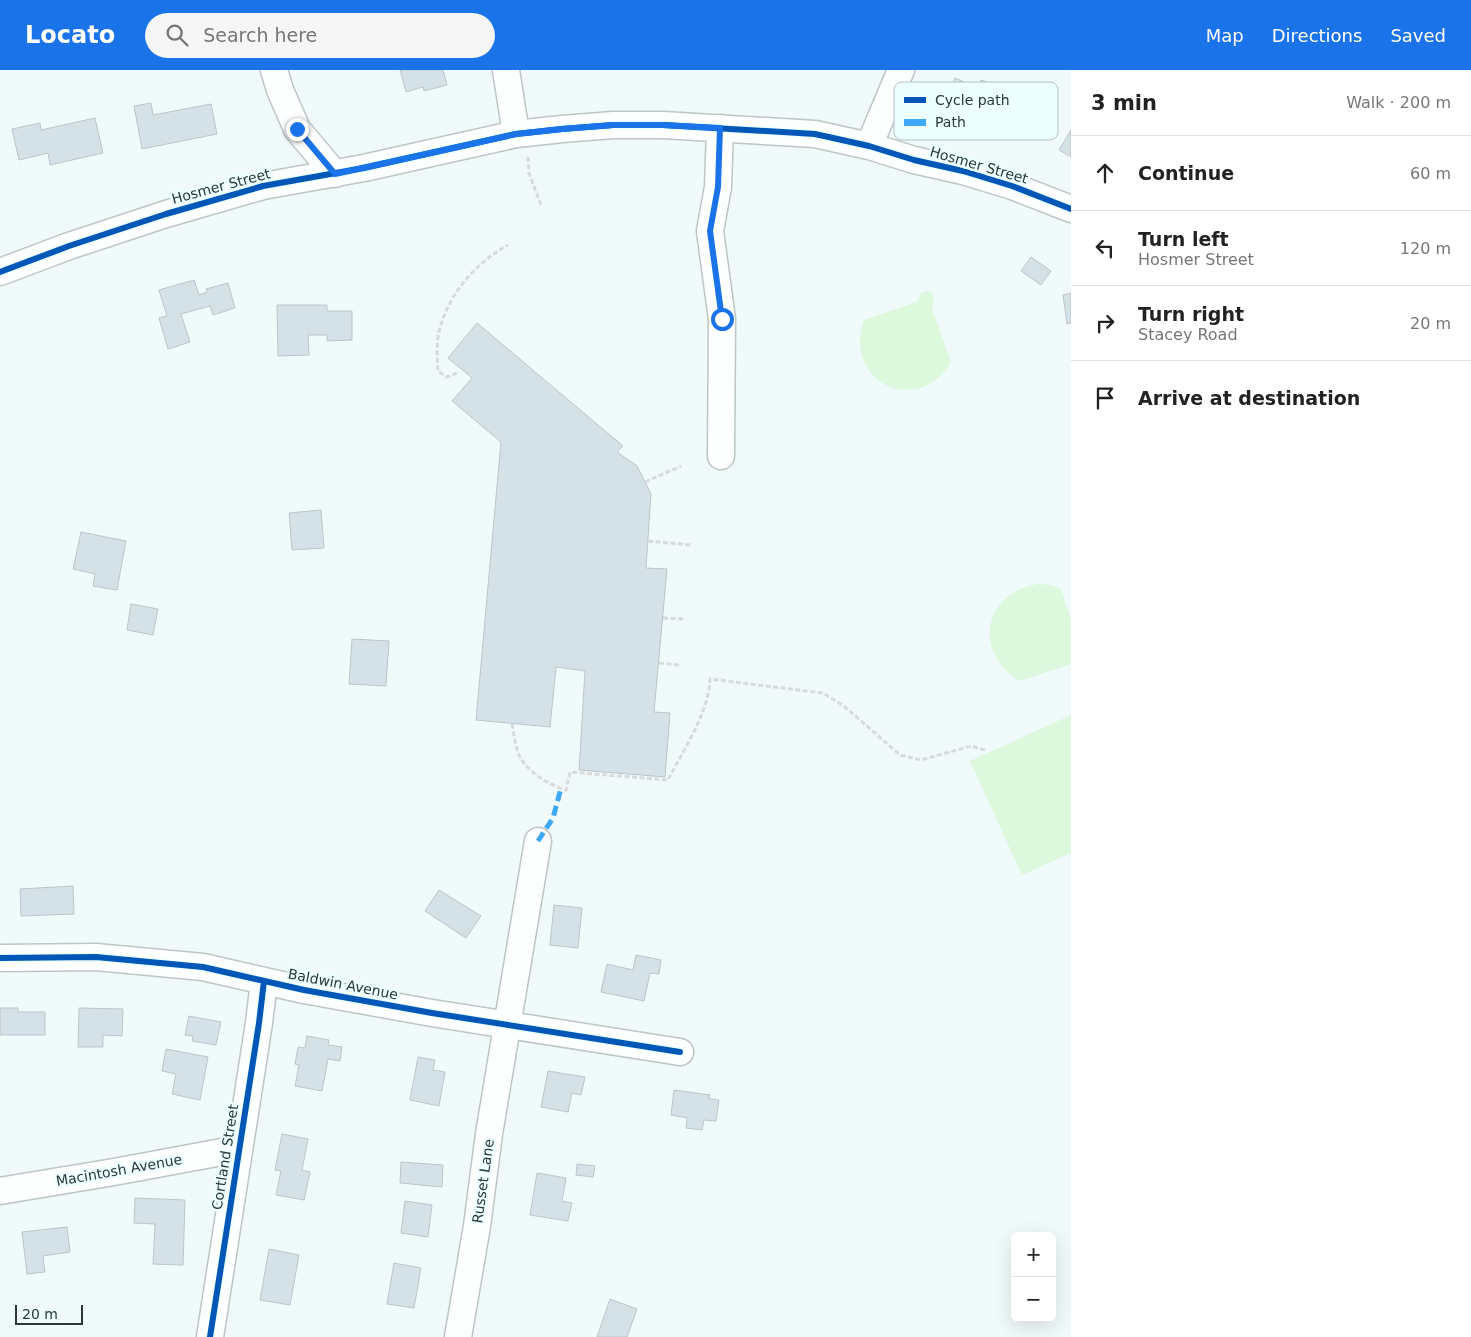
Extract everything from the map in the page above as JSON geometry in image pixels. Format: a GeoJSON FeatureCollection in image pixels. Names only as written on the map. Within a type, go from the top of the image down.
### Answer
{"type":"FeatureCollection","features":[{"type":"Feature","properties":{"kind":"street"},"geometry":{"type":"LineString","coordinates":[[274,70],[280,90],[297,129],[335,174]]}},
{"type":"Feature","properties":{"kind":"street"},"geometry":{"type":"LineString","coordinates":[[506,70],[522,146]]}},
{"type":"Feature","properties":{"kind":"street"},"geometry":{"type":"LineString","coordinates":[[896,82],[901,70]]}},
{"type":"Feature","properties":{"kind":"street"},"geometry":{"type":"LineString","coordinates":[[870,146],[894,87]]}},
{"type":"Feature","properties":{"kind":"street","name":"Hosmer Street"},"geometry":{"type":"LineString","coordinates":[[0,272],[69,246],[166,214],[263,186],[522,146],[562,129],[613,125],[663,125],[816,134],[870,146],[914,160],[963,171],[1071,209]]}},
{"type":"Feature","properties":{"kind":"street"},"geometry":{"type":"LineString","coordinates":[[720,128],[718,187],[710,231],[722,319],[720,456]]}},
{"type":"Feature","properties":{"kind":"street","name":"Russet Lane"},"geometry":{"type":"LineString","coordinates":[[458,1337],[477,1226],[489,1134],[538,841]]}},
{"type":"Feature","properties":{"kind":"street","name":"Baldwin Avenue"},"geometry":{"type":"LineString","coordinates":[[0,958],[96,957],[203,967],[304,990],[432,1013],[680,1052]]}},
{"type":"Feature","properties":{"kind":"street","name":"Cortland Street"},"geometry":{"type":"LineString","coordinates":[[210,1337],[264,981]]}},
{"type":"Feature","properties":{"kind":"street","name":"Macintosh Avenue"},"geometry":{"type":"LineString","coordinates":[[0,1191],[238,1149]]}},
{"type":"Feature","properties":{"kind":"path"},"geometry":{"type":"LineString","coordinates":[[522,146],[529,173],[541,205]]}},
{"type":"Feature","properties":{"kind":"path"},"geometry":{"type":"LineString","coordinates":[[458,373],[447,377],[438,371],[437,353],[440,329],[450,301],[471,273],[497,252],[508,246]]}},
{"type":"Feature","properties":{"kind":"path"},"geometry":{"type":"LineString","coordinates":[[645,482],[681,466]]}},
{"type":"Feature","properties":{"kind":"path"},"geometry":{"type":"LineString","coordinates":[[648,541],[691,545]]}},
{"type":"Feature","properties":{"kind":"path"},"geometry":{"type":"LineString","coordinates":[[663,618],[684,619]]}},
{"type":"Feature","properties":{"kind":"path"},"geometry":{"type":"LineString","coordinates":[[659,663],[680,665]]}},
{"type":"Feature","properties":{"kind":"path"},"geometry":{"type":"LineString","coordinates":[[512,724],[520,757],[532,770],[551,784],[566,790],[570,772],[668,780],[701,717],[710,692],[710,679],[823,693],[844,706],[900,755],[921,760],[971,746],[984,750]]}},
{"type":"Feature","properties":{"kind":"green space"},"geometry":{"type":"Polygon","coordinates":[[[931,291],[934,298],[932,308],[951,363],[936,379],[920,388],[902,390],[886,385],[873,375],[863,360],[860,342],[864,320],[917,302],[921,293],[931,291]]]}},
{"type":"Feature","properties":{"kind":"green space"},"geometry":{"type":"Polygon","coordinates":[[[1038,584],[1050,585],[1061,589],[1071,620],[1071,664],[1020,681],[1005,669],[995,655],[990,640],[990,625],[995,611],[1005,599],[1019,590],[1038,584]]]}},
{"type":"Feature","properties":{"kind":"green space"},"geometry":{"type":"Polygon","coordinates":[[[1071,715],[1071,853],[1022,875],[970,761],[1071,715]]]}},
{"type":"Feature","properties":{"kind":"building"},"geometry":{"type":"Polygon","coordinates":[[[400,70],[443,70],[447,85],[424,91],[423,87],[406,92],[400,70]]]}},
{"type":"Feature","properties":{"kind":"building"},"geometry":{"type":"Polygon","coordinates":[[[955,78],[964,82],[953,82],[955,78]]]}},
{"type":"Feature","properties":{"kind":"building"},"geometry":{"type":"Polygon","coordinates":[[[151,103],[153,115],[211,104],[217,134],[142,149],[134,106],[151,103]]]}},
{"type":"Feature","properties":{"kind":"building"},"geometry":{"type":"Polygon","coordinates":[[[95,118],[103,153],[50,165],[48,153],[19,160],[12,129],[40,123],[41,130],[95,118]]]}},
{"type":"Feature","properties":{"kind":"building"},"geometry":{"type":"Polygon","coordinates":[[[1071,130],[1071,157],[1059,150],[1071,130]]]}},
{"type":"Feature","properties":{"kind":"building"},"geometry":{"type":"Polygon","coordinates":[[[1031,257],[1051,271],[1041,285],[1021,271],[1031,257]]]}},
{"type":"Feature","properties":{"kind":"building"},"geometry":{"type":"Polygon","coordinates":[[[194,280],[199,295],[207,292],[206,289],[228,283],[235,308],[213,315],[210,306],[181,314],[190,342],[168,349],[159,318],[167,316],[159,290],[194,280]]]}},
{"type":"Feature","properties":{"kind":"building"},"geometry":{"type":"Polygon","coordinates":[[[1071,293],[1071,323],[1067,324],[1063,295],[1071,293]]]}},
{"type":"Feature","properties":{"kind":"building"},"geometry":{"type":"Polygon","coordinates":[[[277,305],[327,305],[327,311],[352,311],[352,340],[327,341],[327,335],[308,335],[309,355],[278,356],[277,305]]]}},
{"type":"Feature","properties":{"kind":"building"},"geometry":{"type":"Polygon","coordinates":[[[477,323],[623,446],[617,452],[637,466],[651,494],[646,568],[667,569],[654,712],[670,713],[665,777],[579,770],[585,671],[556,667],[550,727],[476,720],[501,442],[452,401],[472,378],[448,358],[477,323]]]}},
{"type":"Feature","properties":{"kind":"building"},"geometry":{"type":"Polygon","coordinates":[[[321,510],[324,548],[292,550],[289,513],[321,510]]]}},
{"type":"Feature","properties":{"kind":"building"},"geometry":{"type":"Polygon","coordinates":[[[81,532],[126,541],[117,590],[93,586],[95,574],[73,569],[81,532]]]}},
{"type":"Feature","properties":{"kind":"building"},"geometry":{"type":"Polygon","coordinates":[[[131,604],[158,609],[153,635],[127,630],[131,604]]]}},
{"type":"Feature","properties":{"kind":"building"},"geometry":{"type":"Polygon","coordinates":[[[352,639],[389,641],[386,686],[349,684],[352,639]]]}},
{"type":"Feature","properties":{"kind":"building"},"geometry":{"type":"Polygon","coordinates":[[[73,886],[74,914],[21,916],[20,889],[73,886]]]}},
{"type":"Feature","properties":{"kind":"building"},"geometry":{"type":"Polygon","coordinates":[[[439,890],[481,916],[466,938],[425,911],[439,890]]]}},
{"type":"Feature","properties":{"kind":"building"},"geometry":{"type":"Polygon","coordinates":[[[554,905],[582,908],[578,948],[550,945],[554,905]]]}},
{"type":"Feature","properties":{"kind":"building"},"geometry":{"type":"Polygon","coordinates":[[[636,955],[661,960],[659,974],[650,973],[644,1001],[601,992],[607,964],[633,970],[636,955]]]}},
{"type":"Feature","properties":{"kind":"building"},"geometry":{"type":"Polygon","coordinates":[[[0,1008],[18,1008],[18,1012],[45,1012],[45,1035],[0,1035],[0,1008]]]}},
{"type":"Feature","properties":{"kind":"building"},"geometry":{"type":"Polygon","coordinates":[[[79,1008],[123,1009],[122,1036],[103,1035],[103,1047],[78,1047],[79,1008]]]}},
{"type":"Feature","properties":{"kind":"building"},"geometry":{"type":"Polygon","coordinates":[[[189,1016],[221,1022],[216,1045],[192,1041],[193,1036],[185,1035],[189,1016]]]}},
{"type":"Feature","properties":{"kind":"building"},"geometry":{"type":"Polygon","coordinates":[[[307,1036],[329,1040],[328,1045],[342,1047],[340,1061],[328,1059],[322,1091],[295,1086],[299,1065],[295,1064],[298,1047],[305,1048],[307,1036]]]}},
{"type":"Feature","properties":{"kind":"building"},"geometry":{"type":"Polygon","coordinates":[[[166,1049],[208,1057],[200,1100],[172,1094],[176,1074],[162,1071],[166,1049]]]}},
{"type":"Feature","properties":{"kind":"building"},"geometry":{"type":"Polygon","coordinates":[[[418,1057],[435,1060],[433,1070],[445,1072],[439,1106],[410,1100],[418,1057]]]}},
{"type":"Feature","properties":{"kind":"building"},"geometry":{"type":"Polygon","coordinates":[[[548,1071],[585,1077],[581,1095],[572,1093],[568,1112],[541,1107],[548,1071]]]}},
{"type":"Feature","properties":{"kind":"building"},"geometry":{"type":"Polygon","coordinates":[[[674,1090],[710,1095],[709,1099],[719,1100],[716,1121],[704,1120],[702,1130],[686,1128],[687,1118],[671,1115],[674,1090]]]}},
{"type":"Feature","properties":{"kind":"building"},"geometry":{"type":"Polygon","coordinates":[[[282,1134],[308,1139],[302,1170],[310,1172],[304,1200],[276,1195],[281,1171],[275,1170],[282,1134]]]}},
{"type":"Feature","properties":{"kind":"building"},"geometry":{"type":"Polygon","coordinates":[[[401,1162],[443,1165],[442,1187],[400,1183],[401,1162]]]}},
{"type":"Feature","properties":{"kind":"building"},"geometry":{"type":"Polygon","coordinates":[[[577,1164],[595,1166],[593,1177],[576,1175],[577,1164]]]}},
{"type":"Feature","properties":{"kind":"building"},"geometry":{"type":"Polygon","coordinates":[[[537,1173],[566,1178],[562,1201],[572,1203],[568,1221],[530,1215],[537,1173]]]}},
{"type":"Feature","properties":{"kind":"building"},"geometry":{"type":"Polygon","coordinates":[[[135,1198],[185,1200],[183,1265],[153,1264],[155,1224],[134,1223],[135,1198]]]}},
{"type":"Feature","properties":{"kind":"building"},"geometry":{"type":"Polygon","coordinates":[[[405,1201],[432,1205],[428,1237],[401,1233],[405,1201]]]}},
{"type":"Feature","properties":{"kind":"building"},"geometry":{"type":"Polygon","coordinates":[[[67,1227],[70,1252],[43,1256],[45,1272],[27,1274],[22,1232],[67,1227]]]}},
{"type":"Feature","properties":{"kind":"building"},"geometry":{"type":"Polygon","coordinates":[[[269,1249],[299,1255],[290,1305],[260,1300],[269,1249]]]}},
{"type":"Feature","properties":{"kind":"building"},"geometry":{"type":"Polygon","coordinates":[[[394,1263],[421,1268],[414,1308],[387,1304],[394,1263]]]}},
{"type":"Feature","properties":{"kind":"building"},"geometry":{"type":"Polygon","coordinates":[[[610,1299],[637,1309],[627,1337],[597,1337],[610,1299]]]}},
{"type":"Feature","properties":{"kind":"marked path"},"geometry":{"type":"LineString","coordinates":[[538,841],[553,818],[561,788]]}},
{"type":"Feature","properties":{"kind":"cycle path"},"geometry":{"type":"LineString","coordinates":[[0,272],[69,246],[166,214],[263,186],[364,168],[516,134],[613,125],[663,125],[815,134],[963,171],[1012,186],[1071,209]]}},
{"type":"Feature","properties":{"kind":"cycle path"},"geometry":{"type":"LineString","coordinates":[[0,958],[96,957],[203,967],[304,990],[432,1013],[680,1052]]}},
{"type":"Feature","properties":{"kind":"cycle path"},"geometry":{"type":"LineString","coordinates":[[210,1337],[264,981]]}},
{"type":"Feature","properties":{"kind":"route"},"geometry":{"type":"LineString","coordinates":[[297,129],[335,174],[516,134],[613,125],[720,128],[718,187],[710,231],[722,319]]}}]}
